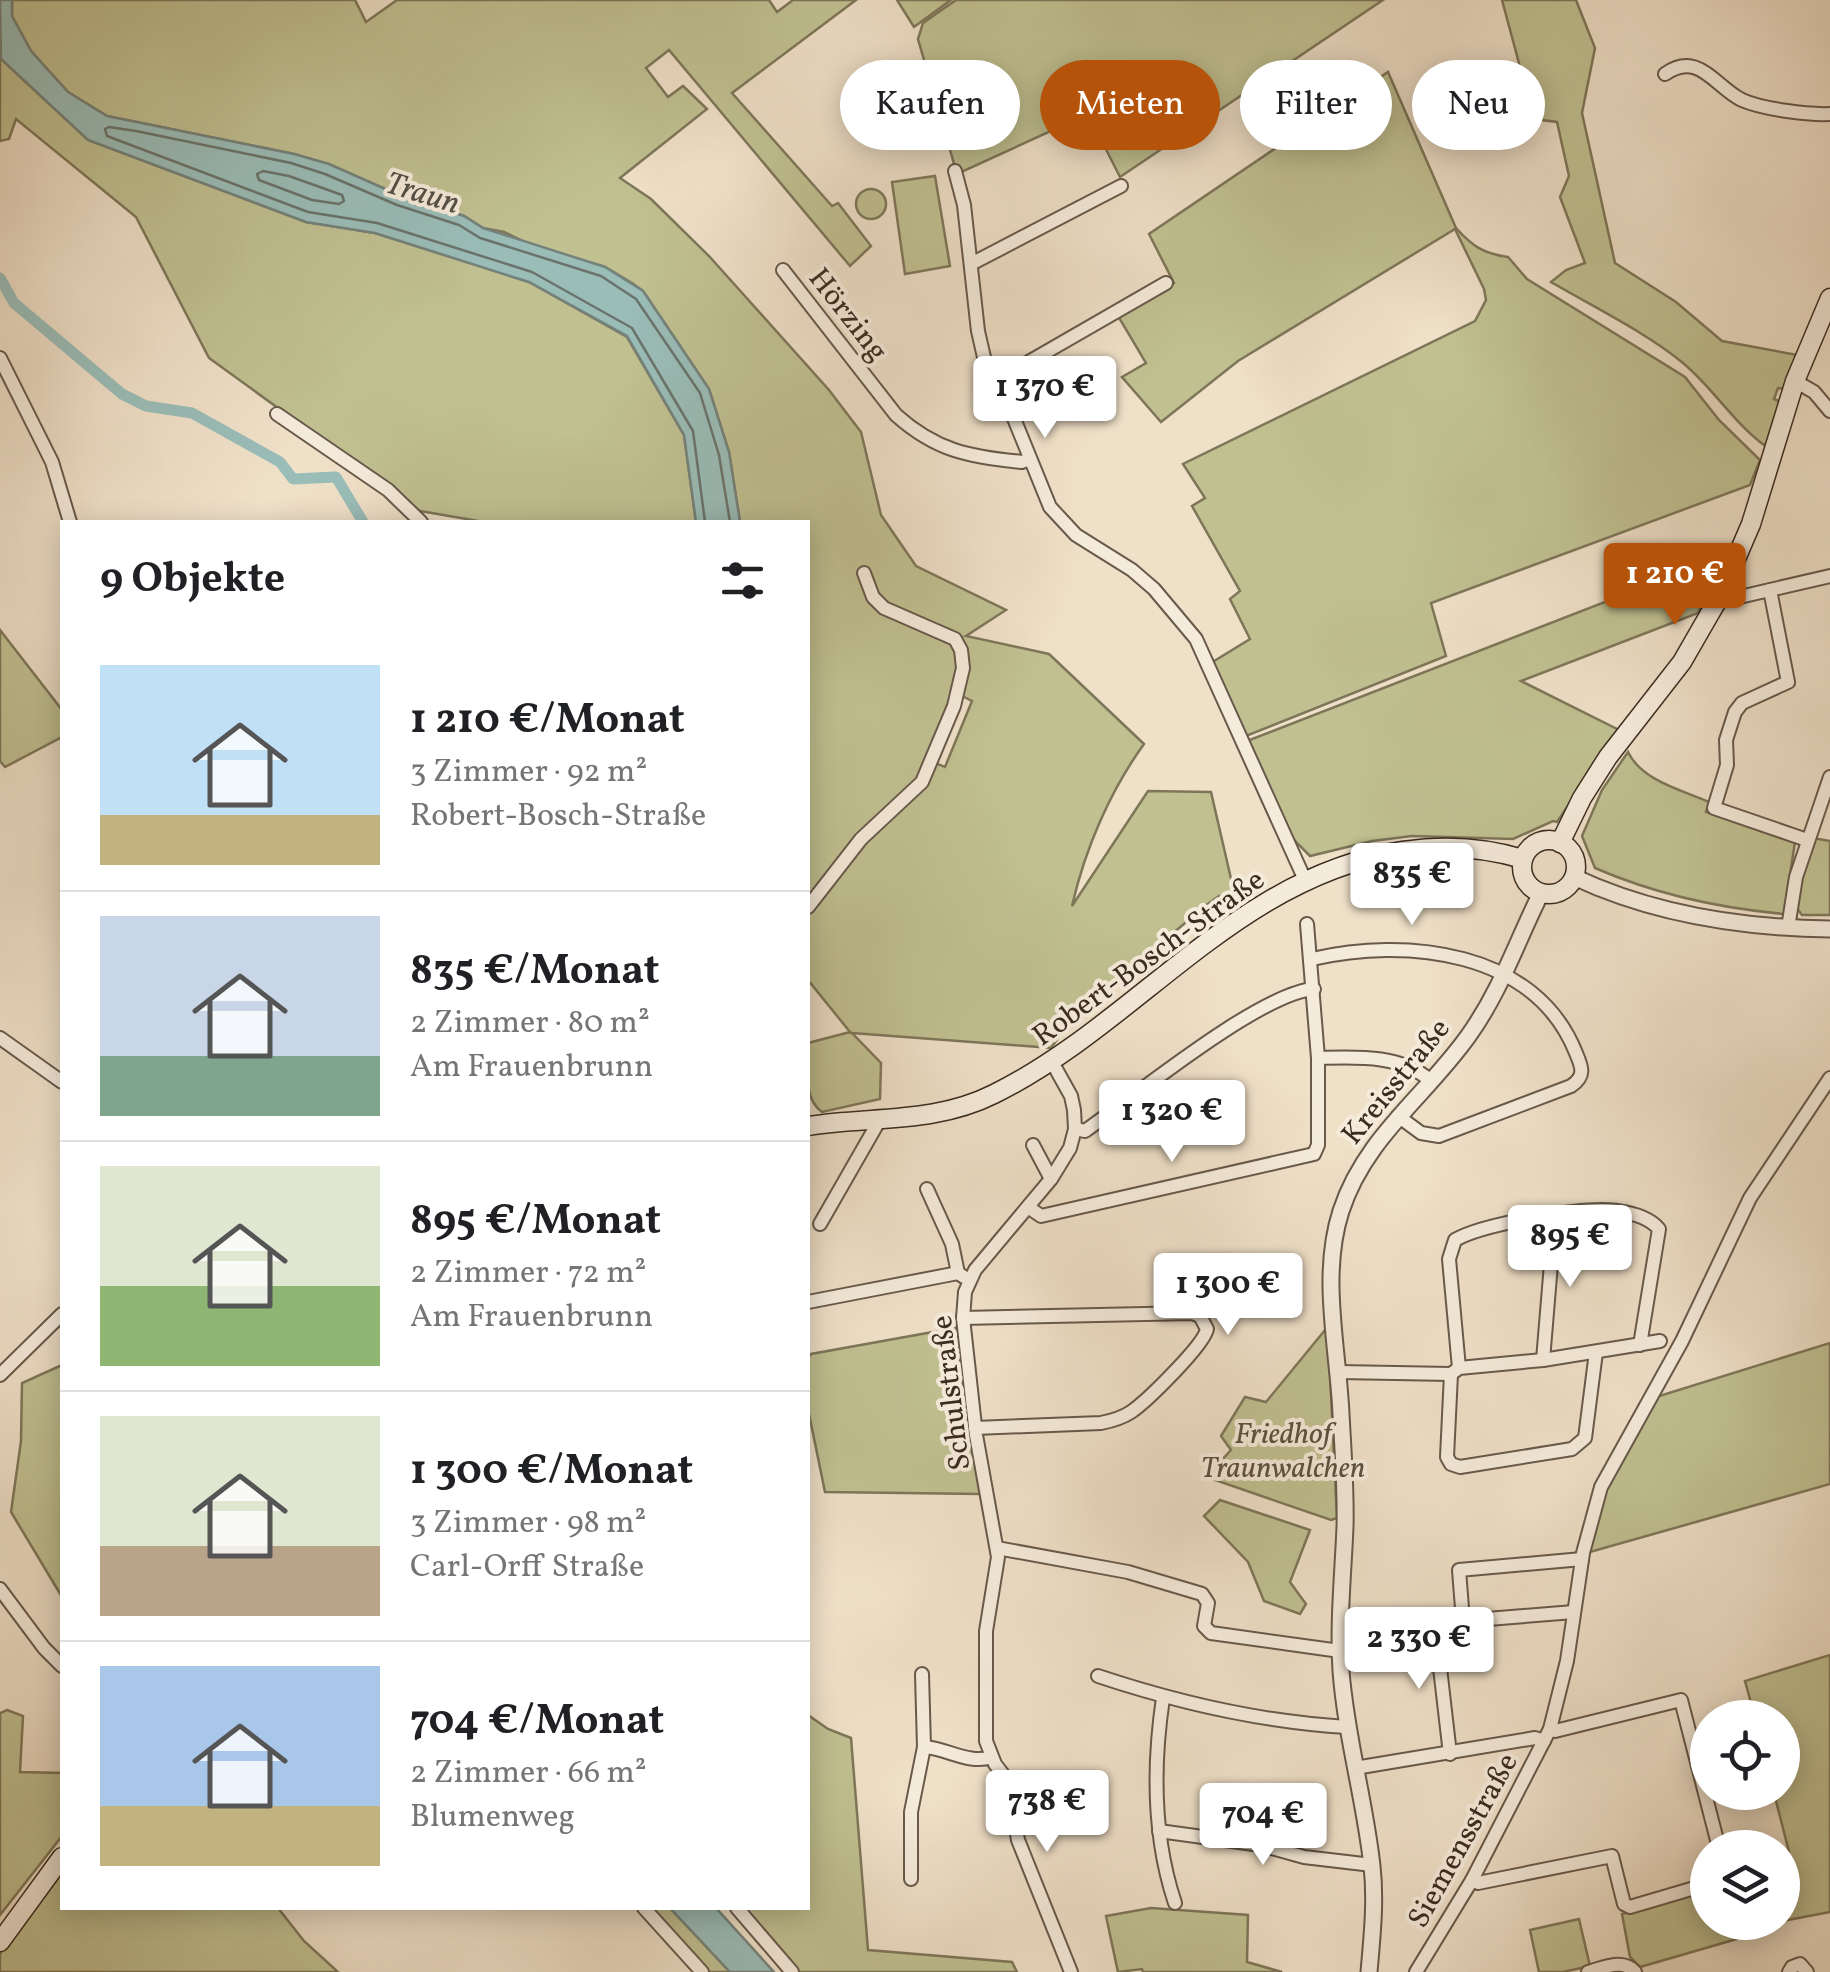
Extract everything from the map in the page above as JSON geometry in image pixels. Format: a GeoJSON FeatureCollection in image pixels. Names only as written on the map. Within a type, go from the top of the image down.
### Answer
{"type":"FeatureCollection","features":[{"type":"Feature","properties":{"kind":"main road"},"geometry":{"type":"LineString","coordinates":[[1560,843],[1608,757],[1682,662],[1720,596],[1751,524],[1795,381],[1830,298]]}},
{"type":"Feature","properties":{"kind":"main road"},"geometry":{"type":"LineString","coordinates":[[1538,843],[1560,843],[1572,854],[1574,877],[1557,893],[1542,893],[1527,884],[1523,859],[1538,843]]}},
{"type":"Feature","properties":{"kind":"main road","name":"Robert-Bosch-Straße"},"geometry":{"type":"LineString","coordinates":[[810,1126],[917,1118],[964,1108],[1052,1062],[1257,906],[1305,880],[1357,860],[1417,849],[1470,848],[1523,859]]}},
{"type":"Feature","properties":{"kind":"main road"},"geometry":{"type":"LineString","coordinates":[[0,1942],[60,1860]]}},
{"type":"Feature","properties":{"kind":"street"},"geometry":{"type":"LineString","coordinates":[[1665,74],[1680,65],[1687,66],[1717,80],[1744,101],[1830,114]]}},
{"type":"Feature","properties":{"kind":"street"},"geometry":{"type":"LineString","coordinates":[[955,171],[964,205],[978,330],[986,366],[1013,416],[1050,507],[1076,534],[1154,589],[1190,631],[1210,666],[1305,880]]}},
{"type":"Feature","properties":{"kind":"street"},"geometry":{"type":"LineString","coordinates":[[971,264],[1120,186]]}},
{"type":"Feature","properties":{"kind":"street","name":"Hörzing"},"geometry":{"type":"LineString","coordinates":[[783,270],[896,415],[910,427],[962,455],[1022,462],[1030,459]]}},
{"type":"Feature","properties":{"kind":"street"},"geometry":{"type":"LineString","coordinates":[[994,382],[1166,283]]}},
{"type":"Feature","properties":{"kind":"street"},"geometry":{"type":"LineString","coordinates":[[0,358],[52,462],[69,520]]}},
{"type":"Feature","properties":{"kind":"street"},"geometry":{"type":"LineString","coordinates":[[1795,381],[1813,390],[1830,411]]}},
{"type":"Feature","properties":{"kind":"street"},"geometry":{"type":"LineString","coordinates":[[277,414],[388,490],[419,520]]}},
{"type":"Feature","properties":{"kind":"street"},"geometry":{"type":"LineString","coordinates":[[810,904],[861,839],[922,782],[954,706],[963,668],[962,650],[954,639],[884,608],[873,597],[864,573]]}},
{"type":"Feature","properties":{"kind":"street"},"geometry":{"type":"LineString","coordinates":[[1720,596],[1731,599],[1830,576]]}},
{"type":"Feature","properties":{"kind":"street"},"geometry":{"type":"LineString","coordinates":[[1770,590],[1788,682],[1742,704],[1734,712],[1726,740],[1727,765],[1714,808],[1807,840]]}},
{"type":"Feature","properties":{"kind":"street"},"geometry":{"type":"LineString","coordinates":[[1788,928],[1796,877],[1830,777]]}},
{"type":"Feature","properties":{"kind":"street"},"geometry":{"type":"LineString","coordinates":[[1574,877],[1623,897],[1676,912],[1830,930]]}},
{"type":"Feature","properties":{"kind":"street","name":"Kreisstraße"},"geometry":{"type":"LineString","coordinates":[[1370,1972],[1372,1865],[1354,1768],[1340,1644],[1344,1519],[1339,1372],[1330,1286],[1336,1228],[1360,1166],[1472,1030],[1505,976],[1542,893]]}},
{"type":"Feature","properties":{"kind":"street"},"geometry":{"type":"LineString","coordinates":[[1028,1207],[1040,1216],[1314,1154],[1318,1145],[1318,1058],[1307,924]]}},
{"type":"Feature","properties":{"kind":"street"},"geometry":{"type":"LineString","coordinates":[[1312,959],[1378,949],[1417,950],[1453,956],[1505,976],[1531,992],[1562,1026],[1582,1069],[1579,1081],[1448,1134],[1421,1133],[1398,1116]]}},
{"type":"Feature","properties":{"kind":"street"},"geometry":{"type":"LineString","coordinates":[[1052,1062],[1072,1096],[1075,1129],[1085,1131],[1259,1009],[1293,991],[1314,989]]}},
{"type":"Feature","properties":{"kind":"street"},"geometry":{"type":"LineString","coordinates":[[0,1038],[60,1081]]}},
{"type":"Feature","properties":{"kind":"street"},"geometry":{"type":"LineString","coordinates":[[1318,1058],[1388,1060],[1420,1071],[1431,1081]]}},
{"type":"Feature","properties":{"kind":"street","name":"Siemensstraße"},"geometry":{"type":"LineString","coordinates":[[1416,1972],[1472,1880],[1547,1735],[1567,1662],[1582,1560],[1602,1487],[1682,1342],[1750,1198],[1830,1078]]}},
{"type":"Feature","properties":{"kind":"street"},"geometry":{"type":"LineString","coordinates":[[820,1224],[879,1121]]}},
{"type":"Feature","properties":{"kind":"street","name":"Schulstraße"},"geometry":{"type":"LineString","coordinates":[[1071,1972],[1018,1840],[1008,1781],[991,1758],[985,1733],[986,1649],[997,1548],[976,1428],[964,1318],[964,1277],[1051,1179],[1070,1148],[1075,1129]]}},
{"type":"Feature","properties":{"kind":"street"},"geometry":{"type":"LineString","coordinates":[[1033,1145],[1051,1179]]}},
{"type":"Feature","properties":{"kind":"street"},"geometry":{"type":"LineString","coordinates":[[810,1302],[964,1277],[927,1189]]}},
{"type":"Feature","properties":{"kind":"street"},"geometry":{"type":"LineString","coordinates":[[1596,1352],[1585,1438],[1579,1444],[1572,1449],[1460,1467],[1451,1464],[1447,1457],[1455,1370],[1449,1260],[1455,1240],[1522,1220],[1615,1210],[1641,1216],[1660,1229],[1640,1344]]}},
{"type":"Feature","properties":{"kind":"street"},"geometry":{"type":"LineString","coordinates":[[1543,1360],[1555,1216]]}},
{"type":"Feature","properties":{"kind":"street"},"geometry":{"type":"LineString","coordinates":[[964,1318],[1192,1313],[1200,1316],[1208,1329],[1200,1345],[1132,1412],[1114,1420],[1101,1424],[976,1428]]}},
{"type":"Feature","properties":{"kind":"street"},"geometry":{"type":"LineString","coordinates":[[0,1376],[60,1316]]}},
{"type":"Feature","properties":{"kind":"street"},"geometry":{"type":"LineString","coordinates":[[1339,1372],[1455,1370],[1660,1341]]}},
{"type":"Feature","properties":{"kind":"street"},"geometry":{"type":"LineString","coordinates":[[997,1548],[1128,1572],[1202,1594],[1208,1603],[1204,1626],[1211,1633],[1340,1644],[1463,1621],[1574,1612]]}},
{"type":"Feature","properties":{"kind":"street"},"geometry":{"type":"LineString","coordinates":[[1463,1621],[1459,1570],[1582,1560]]}},
{"type":"Feature","properties":{"kind":"street"},"geometry":{"type":"LineString","coordinates":[[0,1589],[60,1664]]}},
{"type":"Feature","properties":{"kind":"street"},"geometry":{"type":"LineString","coordinates":[[1435,1625],[1450,1754]]}},
{"type":"Feature","properties":{"kind":"street"},"geometry":{"type":"LineString","coordinates":[[911,1880],[910,1812],[924,1746],[922,1674]]}},
{"type":"Feature","properties":{"kind":"street"},"geometry":{"type":"LineString","coordinates":[[1098,1676],[1163,1698],[1256,1717],[1348,1726]]}},
{"type":"Feature","properties":{"kind":"street"},"geometry":{"type":"LineString","coordinates":[[1163,1698],[1158,1745],[1159,1831],[1175,1903]]}},
{"type":"Feature","properties":{"kind":"street"},"geometry":{"type":"LineString","coordinates":[[1354,1768],[1535,1738],[1680,1700],[1714,1830]]}},
{"type":"Feature","properties":{"kind":"street"},"geometry":{"type":"LineString","coordinates":[[924,1746],[978,1760],[991,1758]]}},
{"type":"Feature","properties":{"kind":"street"},"geometry":{"type":"LineString","coordinates":[[1159,1831],[1372,1865]]}},
{"type":"Feature","properties":{"kind":"street"},"geometry":{"type":"LineString","coordinates":[[1472,1880],[1478,1883],[1612,1856],[1624,1904],[1630,1908],[1690,1890]]}},
{"type":"Feature","properties":{"kind":"street"},"geometry":{"type":"LineString","coordinates":[[646,1910],[702,1972]]}},
{"type":"Feature","properties":{"kind":"street"},"geometry":{"type":"LineString","coordinates":[[739,1910],[792,1972]]}},
{"type":"Feature","properties":{"kind":"street"},"geometry":{"type":"LineString","coordinates":[[1588,1972],[1620,1964],[1635,1972]]}},
{"type":"Feature","properties":{"kind":"street"},"geometry":{"type":"LineString","coordinates":[[1789,1972],[1800,1964],[1807,1972]]}},
{"type":"Feature","properties":{"kind":"green space"},"geometry":{"type":"Polygon","coordinates":[[[12,0],[355,0],[366,22],[397,0],[769,0],[777,12],[793,0],[856,0],[732,93],[832,206],[838,203],[871,246],[850,266],[669,50],[646,68],[668,97],[683,86],[707,109],[620,178],[651,199],[709,256],[829,390],[861,432],[881,515],[916,566],[1006,610],[966,636],[1049,654],[1144,744],[1100,821],[1072,906],[1148,791],[1211,792],[1235,896],[1219,896],[1205,906],[1072,1019],[1051,1048],[852,1033],[881,1063],[880,1099],[822,1112],[810,1094],[810,1042],[850,1032],[810,982],[810,520],[740,520],[729,452],[709,389],[643,291],[605,267],[483,228],[464,216],[401,196],[328,164],[107,116],[68,92],[31,51],[12,16],[12,0]],[[962,696],[935,763],[945,767],[972,701],[962,696]]]}},
{"type":"Feature","properties":{"kind":"green space"},"geometry":{"type":"Polygon","coordinates":[[[897,0],[951,0],[914,27],[897,0]]]}},
{"type":"Feature","properties":{"kind":"green space"},"geometry":{"type":"Polygon","coordinates":[[[956,0],[1383,0],[1294,60],[1240,60],[1240,96],[1220,110],[1220,60],[1040,60],[1040,136],[1020,145],[1020,60],[924,60],[918,39],[923,23],[956,0]]]}},
{"type":"Feature","properties":{"kind":"green space"},"geometry":{"type":"Polygon","coordinates":[[[1502,0],[1576,0],[1595,48],[1582,113],[1615,263],[1676,302],[1722,341],[1797,355],[1785,389],[1778,388],[1774,399],[1781,402],[1768,444],[1753,436],[1669,352],[1551,282],[1566,270],[1585,263],[1560,197],[1569,176],[1557,122],[1545,120],[1545,60],[1518,60],[1502,0]]]}},
{"type":"Feature","properties":{"kind":"green space"},"geometry":{"type":"Polygon","coordinates":[[[0,58],[88,140],[306,222],[375,233],[529,282],[627,337],[684,435],[696,520],[472,520],[420,511],[209,358],[136,217],[16,119],[9,139],[0,141],[0,58]]]}},
{"type":"Feature","properties":{"kind":"green space"},"geometry":{"type":"Polygon","coordinates":[[[1392,81],[1412,127],[1412,150],[1422,150],[1456,228],[1473,244],[1508,257],[1527,279],[1685,377],[1719,420],[1760,460],[1750,485],[1431,603],[1446,656],[1241,738],[1211,663],[1250,639],[1230,599],[1240,591],[1192,506],[1205,498],[1183,464],[1475,321],[1486,300],[1484,289],[1455,229],[1238,361],[1161,422],[1122,377],[1146,363],[1118,316],[1174,283],[1149,234],[1273,150],[1392,150],[1392,81]]]}},
{"type":"Feature","properties":{"kind":"green space"},"geometry":{"type":"Polygon","coordinates":[[[950,150],[1009,150],[957,174],[950,150]]]}},
{"type":"Feature","properties":{"kind":"green space"},"geometry":{"type":"Polygon","coordinates":[[[1106,150],[1160,150],[1120,177],[1106,150]]]}},
{"type":"Feature","properties":{"kind":"green space"},"geometry":{"type":"Polygon","coordinates":[[[935,176],[950,266],[905,274],[892,182],[935,176]]]}},
{"type":"Feature","properties":{"kind":"green space"},"geometry":{"type":"Polygon","coordinates":[[[871,189],[882,193],[886,204],[882,215],[871,219],[860,215],[856,204],[860,193],[871,189]]]}},
{"type":"Feature","properties":{"kind":"green space"},"geometry":{"type":"Polygon","coordinates":[[[1726,555],[1698,613],[1521,681],[1619,730],[1557,822],[1513,839],[1412,836],[1310,856],[1293,839],[1247,741],[1726,555]]]}},
{"type":"Feature","properties":{"kind":"green space"},"geometry":{"type":"Polygon","coordinates":[[[0,630],[60,707],[60,738],[5,767],[0,761],[0,630]]]}},
{"type":"Feature","properties":{"kind":"green space"},"geometry":{"type":"Polygon","coordinates":[[[1628,752],[1653,777],[1709,802],[1706,812],[1795,842],[1784,914],[1688,899],[1595,868],[1582,836],[1602,790],[1628,752]]]}},
{"type":"Feature","properties":{"kind":"green space"},"geometry":{"type":"Polygon","coordinates":[[[1813,838],[1830,841],[1830,915],[1802,915],[1796,907],[1801,873],[1813,838]]]}},
{"type":"Feature","properties":{"kind":"green space"},"geometry":{"type":"Polygon","coordinates":[[[955,1328],[980,1494],[825,1492],[810,1419],[811,1354],[955,1328]]]}},
{"type":"Feature","properties":{"kind":"green space","name":"Friedhof Traunwalchen"},"geometry":{"type":"Polygon","coordinates":[[[1325,1330],[1337,1518],[1331,1520],[1208,1475],[1231,1450],[1221,1436],[1245,1397],[1266,1402],[1325,1330]]]}},
{"type":"Feature","properties":{"kind":"green space"},"geometry":{"type":"Polygon","coordinates":[[[1830,1343],[1830,1484],[1583,1554],[1597,1504],[1656,1397],[1830,1343]]]}},
{"type":"Feature","properties":{"kind":"green space"},"geometry":{"type":"Polygon","coordinates":[[[60,1366],[60,1594],[11,1512],[21,1441],[22,1383],[60,1366]]]}},
{"type":"Feature","properties":{"kind":"green space"},"geometry":{"type":"Polygon","coordinates":[[[1220,1500],[1310,1530],[1290,1582],[1306,1604],[1300,1614],[1264,1601],[1248,1562],[1204,1516],[1220,1500]]]}},
{"type":"Feature","properties":{"kind":"green space"},"geometry":{"type":"Polygon","coordinates":[[[1830,1655],[1830,1912],[1800,1918],[1800,1830],[1783,1830],[1778,1810],[1800,1810],[1800,1700],[1750,1700],[1745,1681],[1830,1655]]]}},
{"type":"Feature","properties":{"kind":"green space"},"geometry":{"type":"Polygon","coordinates":[[[7,1710],[23,1716],[20,1772],[60,1773],[60,1839],[0,1915],[0,1713],[7,1710]]]}},
{"type":"Feature","properties":{"kind":"green space"},"geometry":{"type":"Polygon","coordinates":[[[810,1716],[851,1738],[868,1950],[1012,1962],[1017,1972],[798,1972],[745,1910],[810,1910],[810,1716]]]}},
{"type":"Feature","properties":{"kind":"green space"},"geometry":{"type":"Polygon","coordinates":[[[60,1869],[60,1910],[280,1910],[304,1941],[338,1972],[0,1972],[0,1954],[60,1869]]]}},
{"type":"Feature","properties":{"kind":"green space"},"geometry":{"type":"Polygon","coordinates":[[[1690,1893],[1690,1940],[1733,1940],[1640,1967],[1630,1957],[1622,1914],[1690,1893]]]}},
{"type":"Feature","properties":{"kind":"green space"},"geometry":{"type":"Polygon","coordinates":[[[1151,1908],[1248,1915],[1247,1962],[1282,1972],[1118,1972],[1106,1916],[1151,1908]]]}},
{"type":"Feature","properties":{"kind":"green space"},"geometry":{"type":"Polygon","coordinates":[[[650,1910],[672,1910],[730,1972],[705,1972],[650,1910]]]}},
{"type":"Feature","properties":{"kind":"green space"},"geometry":{"type":"Polygon","coordinates":[[[1579,1919],[1590,1966],[1539,1972],[1530,1930],[1579,1919]]]}},
{"type":"Feature","properties":{"kind":"water"},"geometry":{"type":"Polygon","coordinates":[[[0,0],[12,0],[12,16],[31,51],[68,92],[107,116],[329,164],[401,196],[464,216],[483,228],[605,267],[643,291],[709,389],[729,452],[740,520],[696,520],[684,435],[627,336],[529,282],[375,233],[306,222],[88,140],[1,59],[0,0]]]}},
{"type":"Feature","properties":{"kind":"water"},"geometry":{"type":"Polygon","coordinates":[[[672,1910],[718,1910],[774,1972],[730,1972],[672,1910]]]}},
{"type":"Feature","properties":{"kind":"waterway"},"geometry":{"type":"LineString","coordinates":[[0,278],[14,303],[122,394],[146,406],[192,413],[280,462],[293,479],[336,477],[362,520]]}},
{"type":"Feature","properties":{"kind":"water label","name":"Traun"},"geometry":{"type":"Point","coordinates":[423,192]}}]}
